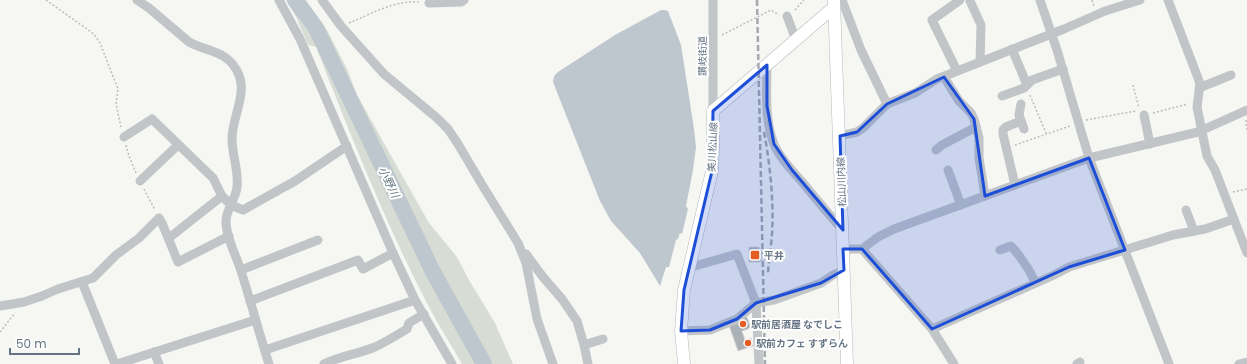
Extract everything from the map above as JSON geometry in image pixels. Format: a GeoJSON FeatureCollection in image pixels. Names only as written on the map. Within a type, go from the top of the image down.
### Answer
{"type":"FeatureCollection","features":[{"type":"Feature","properties":{"kind":"main road","name":"美川松山線"},"geometry":{"type":"LineString","coordinates":[[682,364],[681,331],[684,290],[712,171],[713,111],[796,40],[837,2]]}},
{"type":"Feature","properties":{"kind":"main road","name":"松山川内線"},"geometry":{"type":"LineString","coordinates":[[837,2],[847,364]]}},
{"type":"Feature","properties":{"kind":"street"},"geometry":{"type":"LineString","coordinates":[[137,0],[149,8],[189,42],[196,46],[220,53],[228,58],[238,71],[242,89],[232,137],[232,150],[238,182],[236,194],[227,214],[226,223],[269,364]]}},
{"type":"Feature","properties":{"kind":"street"},"geometry":{"type":"LineString","coordinates":[[279,0],[300,39],[393,254],[415,300],[452,364]]}},
{"type":"Feature","properties":{"kind":"street"},"geometry":{"type":"LineString","coordinates":[[322,0],[341,26],[384,74],[448,129],[518,243],[542,277],[562,299],[577,321],[588,364]]}},
{"type":"Feature","properties":{"kind":"street"},"geometry":{"type":"LineString","coordinates":[[429,3],[461,2],[464,0]]}},
{"type":"Feature","properties":{"kind":"street","name":"讃岐街道"},"geometry":{"type":"LineString","coordinates":[[713,0],[713,111]]}},
{"type":"Feature","properties":{"kind":"street"},"geometry":{"type":"LineString","coordinates":[[957,71],[932,20],[960,0]]}},
{"type":"Feature","properties":{"kind":"street"},"geometry":{"type":"LineString","coordinates":[[1040,0],[1063,69],[1089,158],[1169,364]]}},
{"type":"Feature","properties":{"kind":"street"},"geometry":{"type":"LineString","coordinates":[[840,136],[857,132],[887,104],[915,93],[937,79],[1012,50],[1105,11],[1140,0]]}},
{"type":"Feature","properties":{"kind":"street"},"geometry":{"type":"LineString","coordinates":[[1168,0],[1198,78],[1199,88],[1197,101],[1207,156],[1215,170],[1247,253]]}},
{"type":"Feature","properties":{"kind":"street"},"geometry":{"type":"LineString","coordinates":[[970,1],[981,25],[980,62]]}},
{"type":"Feature","properties":{"kind":"street"},"geometry":{"type":"LineString","coordinates":[[837,2],[887,104]]}},
{"type":"Feature","properties":{"kind":"street"},"geometry":{"type":"LineString","coordinates":[[787,16],[796,40]]}},
{"type":"Feature","properties":{"kind":"street"},"geometry":{"type":"LineString","coordinates":[[1012,50],[1027,85]]}},
{"type":"Feature","properties":{"kind":"street"},"geometry":{"type":"LineString","coordinates":[[767,65],[767,106],[774,144],[792,170],[843,230]]}},
{"type":"Feature","properties":{"kind":"street"},"geometry":{"type":"LineString","coordinates":[[1002,96],[1024,88],[1032,80],[1063,69]]}},
{"type":"Feature","properties":{"kind":"street"},"geometry":{"type":"LineString","coordinates":[[1199,88],[1231,75]]}},
{"type":"Feature","properties":{"kind":"street"},"geometry":{"type":"LineString","coordinates":[[944,77],[959,101],[971,113],[976,127],[979,138],[979,158],[985,196]]}},
{"type":"Feature","properties":{"kind":"street"},"geometry":{"type":"LineString","coordinates":[[1015,185],[1003,134],[1006,127],[1023,125],[1019,115],[1021,104]]}},
{"type":"Feature","properties":{"kind":"street"},"geometry":{"type":"LineString","coordinates":[[843,249],[862,249],[878,237],[894,229],[1089,158],[1202,130],[1247,110]]}},
{"type":"Feature","properties":{"kind":"street"},"geometry":{"type":"LineString","coordinates":[[1144,115],[1150,144]]}},
{"type":"Feature","properties":{"kind":"street"},"geometry":{"type":"LineString","coordinates":[[124,138],[152,119],[213,178],[222,196],[231,206],[243,210],[295,181],[347,146]]}},
{"type":"Feature","properties":{"kind":"street"},"geometry":{"type":"LineString","coordinates":[[936,150],[942,145],[976,127]]}},
{"type":"Feature","properties":{"kind":"street"},"geometry":{"type":"LineString","coordinates":[[140,181],[178,145]]}},
{"type":"Feature","properties":{"kind":"street"},"geometry":{"type":"LineString","coordinates":[[948,170],[961,205]]}},
{"type":"Feature","properties":{"kind":"street"},"geometry":{"type":"LineString","coordinates":[[169,238],[222,196]]}},
{"type":"Feature","properties":{"kind":"street"},"geometry":{"type":"LineString","coordinates":[[1186,210],[1194,231]]}},
{"type":"Feature","properties":{"kind":"street"},"geometry":{"type":"LineString","coordinates":[[0,306],[24,302],[93,278],[116,255],[140,238],[159,218],[169,238],[178,262],[229,236]]}},
{"type":"Feature","properties":{"kind":"street"},"geometry":{"type":"LineString","coordinates":[[932,330],[1069,267],[1173,235],[1205,229],[1234,219]]}},
{"type":"Feature","properties":{"kind":"street"},"geometry":{"type":"LineString","coordinates":[[241,270],[318,240]]}},
{"type":"Feature","properties":{"kind":"street"},"geometry":{"type":"LineString","coordinates":[[518,243],[526,263],[537,319],[553,364]]}},
{"type":"Feature","properties":{"kind":"street"},"geometry":{"type":"LineString","coordinates":[[1000,250],[1011,246],[1020,256],[1036,283]]}},
{"type":"Feature","properties":{"kind":"street"},"geometry":{"type":"LineString","coordinates":[[862,249],[932,330],[954,364]]}},
{"type":"Feature","properties":{"kind":"street"},"geometry":{"type":"LineString","coordinates":[[250,301],[358,260],[363,270],[393,254]]}},
{"type":"Feature","properties":{"kind":"street"},"geometry":{"type":"LineString","coordinates":[[688,268],[737,254],[756,303],[758,364]]}},
{"type":"Feature","properties":{"kind":"street"},"geometry":{"type":"LineString","coordinates":[[681,331],[710,330],[737,319],[756,303],[774,300],[821,283],[832,275],[844,270]]}},
{"type":"Feature","properties":{"kind":"street"},"geometry":{"type":"LineString","coordinates":[[82,282],[116,364],[255,320]]}},
{"type":"Feature","properties":{"kind":"street"},"geometry":{"type":"LineString","coordinates":[[265,350],[415,300]]}},
{"type":"Feature","properties":{"kind":"street"},"geometry":{"type":"LineString","coordinates":[[324,364],[335,358],[356,354],[375,347],[407,329],[409,324],[424,314]]}},
{"type":"Feature","properties":{"kind":"street"},"geometry":{"type":"LineString","coordinates":[[584,345],[603,339]]}},
{"type":"Feature","properties":{"kind":"street"},"geometry":{"type":"LineString","coordinates":[[154,352],[159,364]]}},
{"type":"Feature","properties":{"kind":"street"},"geometry":{"type":"LineString","coordinates":[[1239,364],[1247,362]]}},
{"type":"Feature","properties":{"kind":"path"},"geometry":{"type":"LineString","coordinates":[[46,0],[94,34],[100,43],[118,89],[116,104],[129,156],[156,212]]}},
{"type":"Feature","properties":{"kind":"path"},"geometry":{"type":"LineString","coordinates":[[713,40],[771,10],[780,16],[787,16],[794,12],[804,0]]}},
{"type":"Feature","properties":{"kind":"path"},"geometry":{"type":"LineString","coordinates":[[341,26],[398,4],[411,1],[429,3]]}},
{"type":"Feature","properties":{"kind":"path"},"geometry":{"type":"LineString","coordinates":[[1027,85],[1046,134]]}},
{"type":"Feature","properties":{"kind":"path"},"geometry":{"type":"LineString","coordinates":[[1007,148],[1079,122],[1140,111],[1133,85]]}},
{"type":"Feature","properties":{"kind":"path"},"geometry":{"type":"LineString","coordinates":[[1144,115],[1197,101]]}},
{"type":"Feature","properties":{"kind":"path"},"geometry":{"type":"LineString","coordinates":[[1224,194],[1247,189]]}},
{"type":"Feature","properties":{"kind":"path"},"geometry":{"type":"LineString","coordinates":[[760,260],[765,260]]}},
{"type":"Feature","properties":{"kind":"path"},"geometry":{"type":"LineString","coordinates":[[0,332],[24,302]]}},
{"type":"Feature","properties":{"kind":"highlighted area"},"geometry":{"type":"Polygon","coordinates":[[[767,65],[767,106],[774,144],[792,170],[843,230],[840,136],[857,132],[887,104],[944,77],[974,119],[985,196],[1089,158],[1125,250],[1069,267],[932,329],[862,249],[843,249],[844,270],[821,283],[756,303],[737,319],[710,330],[681,331],[684,290],[712,171],[713,111],[767,65]]]}},
{"type":"Feature","properties":{"kind":"shaded area"},"geometry":{"type":"Polygon","coordinates":[[[286,0],[306,0],[327,30],[347,69],[357,95],[429,223],[457,257],[495,323],[513,364],[462,364],[430,309],[384,213],[316,47],[308,45],[296,17],[286,0]]]}},
{"type":"Feature","properties":{"kind":"shaded area"},"geometry":{"type":"Polygon","coordinates":[[[661,10],[668,11],[681,45],[696,147],[686,206],[688,209],[682,234],[680,233],[678,239],[676,240],[669,267],[666,267],[660,286],[640,253],[611,221],[600,201],[553,82],[554,76],[558,72],[615,35],[661,10]]]}},
{"type":"Feature","properties":{"kind":"building"},"geometry":{"type":"Polygon","coordinates":[[[749,247],[759,247],[760,262],[749,262],[749,247]]]}},
{"type":"Feature","properties":{"kind":"building"},"geometry":{"type":"Polygon","coordinates":[[[747,317],[751,328],[742,331],[745,340],[751,338],[753,346],[738,351],[728,323],[747,317]]]}},
{"type":"Feature","properties":{"kind":"waterway","name":"小野川"},"geometry":{"type":"LineString","coordinates":[[295,0],[316,28],[433,272],[484,364]]}},
{"type":"Feature","properties":{"kind":"railway"},"geometry":{"type":"LineString","coordinates":[[757,0],[765,364]]}},
{"type":"Feature","properties":{"kind":"railway"},"geometry":{"type":"LineString","coordinates":[[764,132],[770,170],[772,196],[772,234],[768,273]]}},
{"type":"Feature","properties":{"kind":"place","name":"平井"},"geometry":{"type":"Point","coordinates":[755,255]}},
{"type":"Feature","properties":{"kind":"place","name":"駅前居酒屋 なでしこ"},"geometry":{"type":"Point","coordinates":[743,324]}},
{"type":"Feature","properties":{"kind":"place","name":"駅前カフェ すずらん"},"geometry":{"type":"Point","coordinates":[748,343]}}]}
